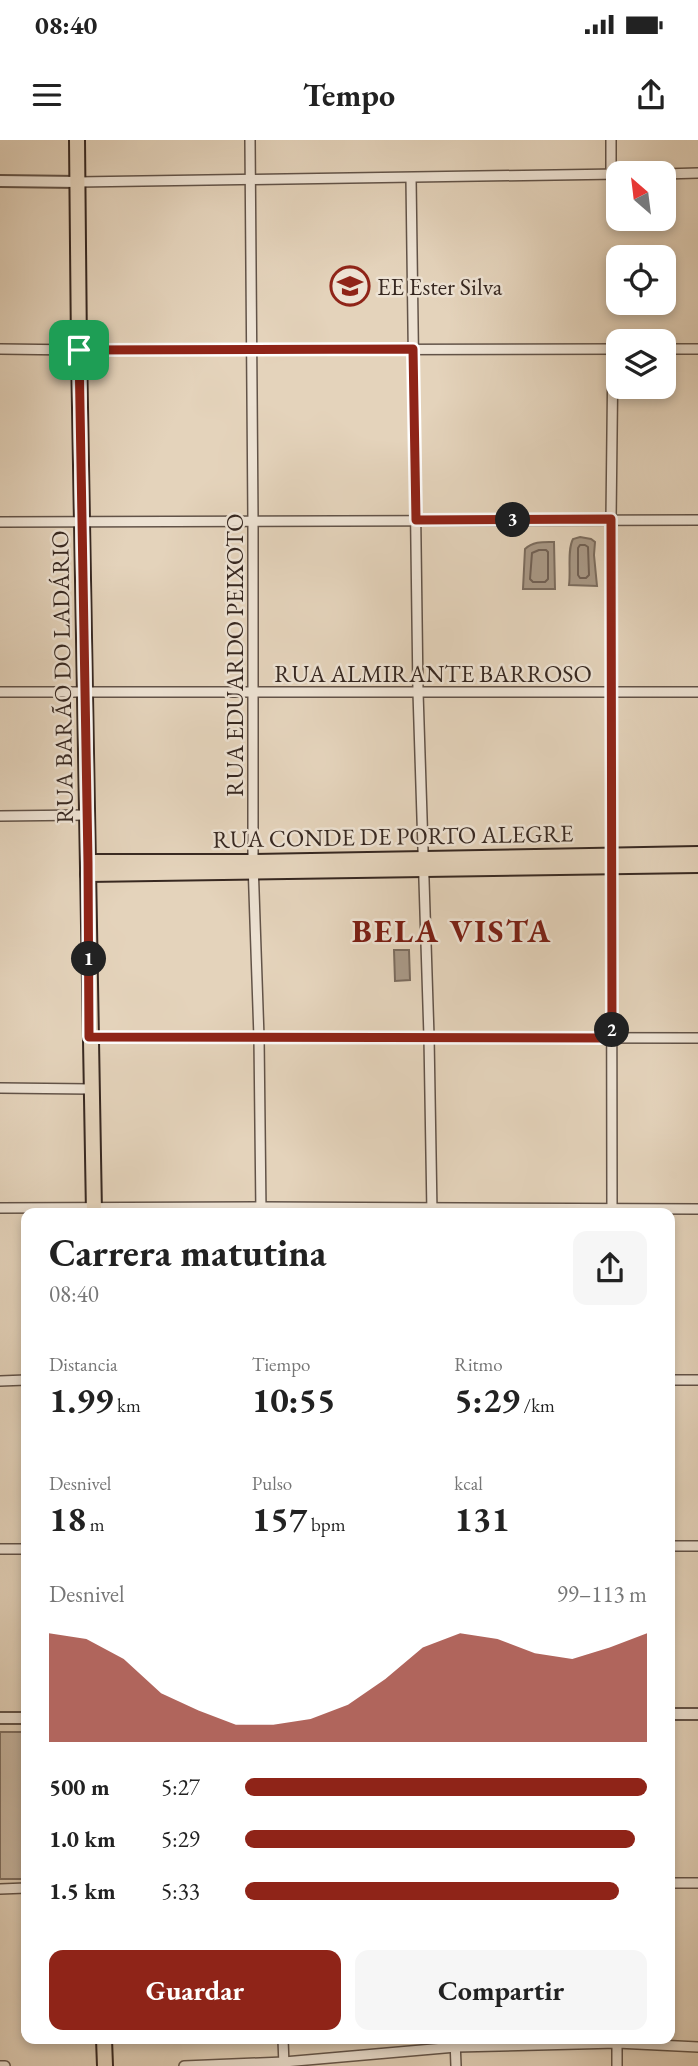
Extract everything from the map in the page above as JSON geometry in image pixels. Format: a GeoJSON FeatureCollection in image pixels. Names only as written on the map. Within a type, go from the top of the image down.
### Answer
{"type":"FeatureCollection","features":[{"type":"Feature","properties":{"kind":"main road","name":"RUA BARÃO DO LADÁRIO"},"geometry":{"type":"LineString","coordinates":[[77,140],[89,1037],[94,1208]]}},
{"type":"Feature","properties":{"kind":"main road","name":"RUA CONDE DE PORTO ALEGRE"},"geometry":{"type":"LineString","coordinates":[[613,861],[698,854]]}},
{"type":"Feature","properties":{"kind":"main road","name":"RUA CONDE DE PORTO ALEGRE"},"geometry":{"type":"LineString","coordinates":[[88,868],[613,861],[698,865]]}},
{"type":"Feature","properties":{"kind":"main road"},"geometry":{"type":"LineString","coordinates":[[104,2044],[104,2066]]}},
{"type":"Feature","properties":{"kind":"street","name":"RUA EDUARDO PEIXOTO"},"geometry":{"type":"LineString","coordinates":[[250,140],[253,867],[259,1038],[260,1208]]}},
{"type":"Feature","properties":{"kind":"street"},"geometry":{"type":"LineString","coordinates":[[611,140],[613,161]]}},
{"type":"Feature","properties":{"kind":"street"},"geometry":{"type":"LineString","coordinates":[[676,174],[698,173]]}},
{"type":"Feature","properties":{"kind":"street"},"geometry":{"type":"LineString","coordinates":[[0,181],[606,174]]}},
{"type":"Feature","properties":{"kind":"street"},"geometry":{"type":"LineString","coordinates":[[411,178],[418,692],[432,1208]]}},
{"type":"Feature","properties":{"kind":"street"},"geometry":{"type":"LineString","coordinates":[[0,349],[606,349]]}},
{"type":"Feature","properties":{"kind":"street"},"geometry":{"type":"LineString","coordinates":[[676,349],[698,349]]}},
{"type":"Feature","properties":{"kind":"street"},"geometry":{"type":"LineString","coordinates":[[612,1208],[611,519],[614,399]]}},
{"type":"Feature","properties":{"kind":"street"},"geometry":{"type":"LineString","coordinates":[[0,522],[698,520]]}},
{"type":"Feature","properties":{"kind":"street","name":"RUA ALMIRANTE BARROSO"},"geometry":{"type":"LineString","coordinates":[[0,692],[698,692]]}},
{"type":"Feature","properties":{"kind":"street"},"geometry":{"type":"LineString","coordinates":[[0,816],[86,815]]}},
{"type":"Feature","properties":{"kind":"street"},"geometry":{"type":"LineString","coordinates":[[89,1037],[698,1038]]}},
{"type":"Feature","properties":{"kind":"street"},"geometry":{"type":"LineString","coordinates":[[0,1088],[90,1089]]}},
{"type":"Feature","properties":{"kind":"street"},"geometry":{"type":"LineString","coordinates":[[0,1208],[21,1208]]}},
{"type":"Feature","properties":{"kind":"street"},"geometry":{"type":"LineString","coordinates":[[675,1210],[698,1209]]}},
{"type":"Feature","properties":{"kind":"street"},"geometry":{"type":"LineString","coordinates":[[0,1381],[21,1380]]}},
{"type":"Feature","properties":{"kind":"street"},"geometry":{"type":"LineString","coordinates":[[675,1380],[698,1380]]}},
{"type":"Feature","properties":{"kind":"street"},"geometry":{"type":"LineString","coordinates":[[675,1546],[698,1546]]}},
{"type":"Feature","properties":{"kind":"street"},"geometry":{"type":"LineString","coordinates":[[0,1549],[21,1549]]}},
{"type":"Feature","properties":{"kind":"street"},"geometry":{"type":"LineString","coordinates":[[675,1714],[698,1714]]}},
{"type":"Feature","properties":{"kind":"street"},"geometry":{"type":"LineString","coordinates":[[0,1718],[21,1718]]}},
{"type":"Feature","properties":{"kind":"street"},"geometry":{"type":"LineString","coordinates":[[675,1883],[698,1883]]}},
{"type":"Feature","properties":{"kind":"street"},"geometry":{"type":"LineString","coordinates":[[0,1889],[21,1888]]}},
{"type":"Feature","properties":{"kind":"street"},"geometry":{"type":"LineString","coordinates":[[284,2044],[284,2064]]}},
{"type":"Feature","properties":{"kind":"street"},"geometry":{"type":"LineString","coordinates":[[184,2066],[284,2064],[448,2044]]}},
{"type":"Feature","properties":{"kind":"street"},"geometry":{"type":"LineString","coordinates":[[456,2044],[456,2066]]}},
{"type":"Feature","properties":{"kind":"street"},"geometry":{"type":"LineString","coordinates":[[617,2044],[617,2066]]}},
{"type":"Feature","properties":{"kind":"street"},"geometry":{"type":"LineString","coordinates":[[658,2044],[698,2047]]}},
{"type":"Feature","properties":{"kind":"street"},"geometry":{"type":"LineString","coordinates":[[0,2066],[5,2066]]}},
{"type":"Feature","properties":{"kind":"shaded area"},"geometry":{"type":"Polygon","coordinates":[[[0,1732],[21,1732],[21,1879],[0,1879],[0,1732]]]}},
{"type":"Feature","properties":{"kind":"water"},"geometry":{"type":"Polygon","coordinates":[[[580,537],[595,542],[597,586],[569,585],[571,544],[573,539],[580,537]]]}},
{"type":"Feature","properties":{"kind":"water"},"geometry":{"type":"Polygon","coordinates":[[[554,542],[555,589],[523,589],[525,549],[535,543],[554,542]]]}},
{"type":"Feature","properties":{"kind":"water"},"geometry":{"type":"Polygon","coordinates":[[[394,950],[409,950],[410,980],[395,981],[394,950]]]}},
{"type":"Feature","properties":{"kind":"place","name":"EE Ester Silva"},"geometry":{"type":"Point","coordinates":[350,286]}},
{"type":"Feature","properties":{"kind":"district","name":"BELA VISTA"},"geometry":{"type":"Point","coordinates":[452,931]}},
{"type":"Feature","properties":{"kind":"route"},"geometry":{"type":"LineString","coordinates":[[413,349],[416,520],[611,519],[612,1038],[89,1037],[79,350],[413,349]]}}]}
